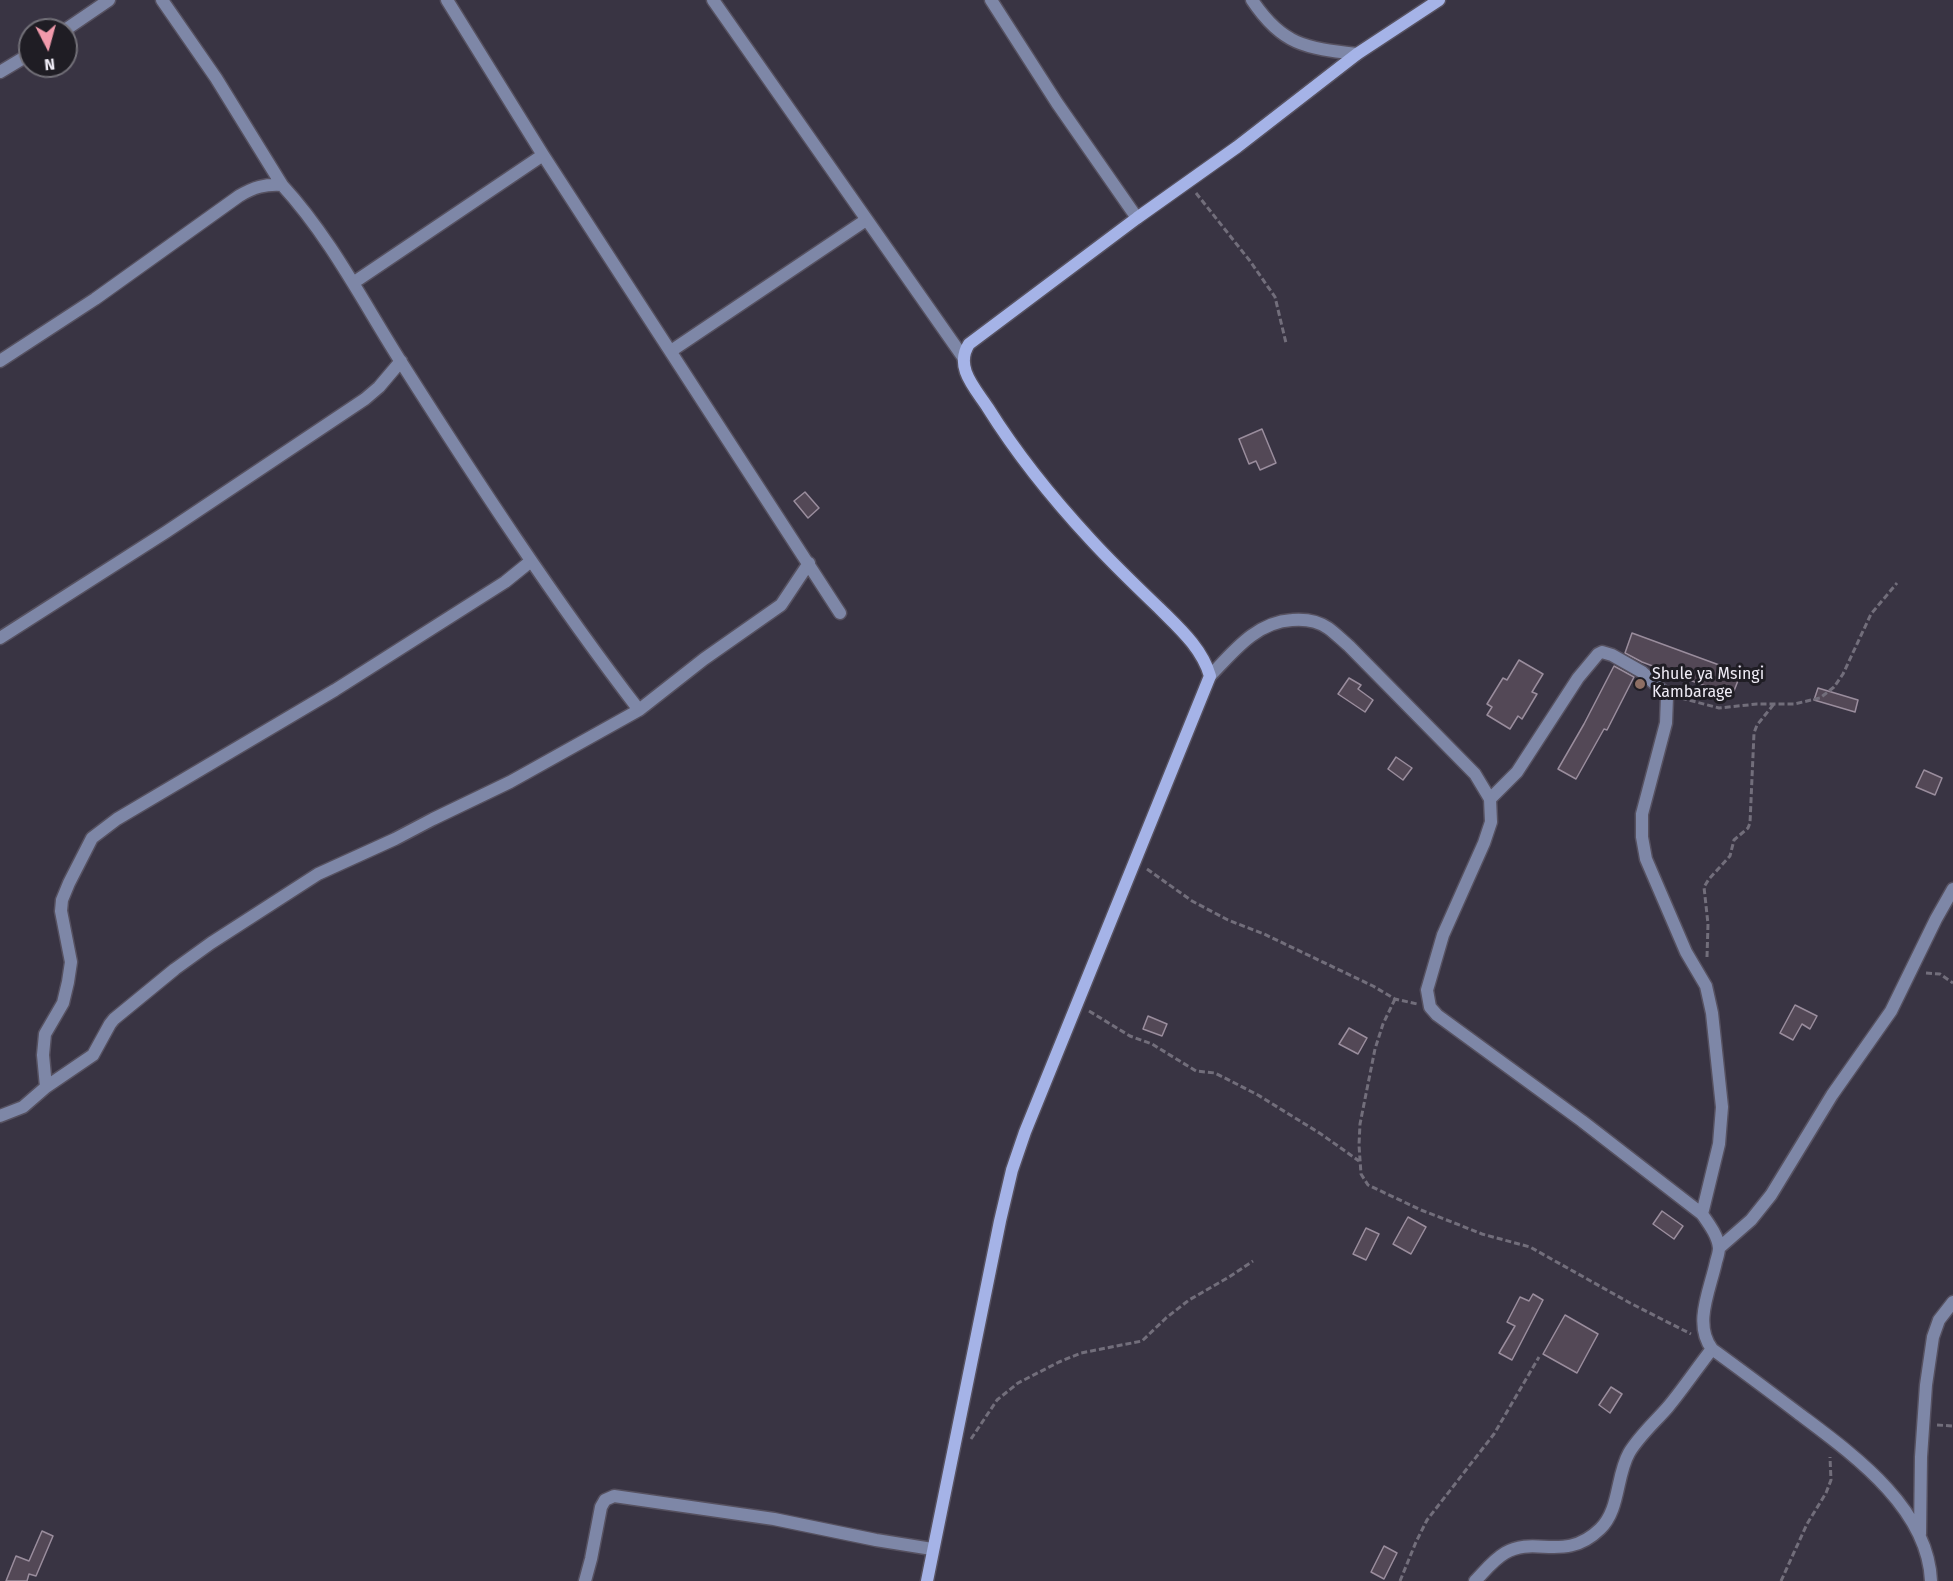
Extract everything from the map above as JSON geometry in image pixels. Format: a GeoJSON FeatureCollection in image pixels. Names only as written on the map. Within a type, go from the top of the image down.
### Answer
{"type":"FeatureCollection","features":[{"type":"Feature","properties":{"kind":"street"},"geometry":{"type":"LineString","coordinates":[[78,21],[109,0]]}},
{"type":"Feature","properties":{"kind":"street"},"geometry":{"type":"LineString","coordinates":[[162,0],[216,78],[282,185],[298,202],[353,283],[400,361],[531,561],[589,645],[639,710]]}},
{"type":"Feature","properties":{"kind":"street"},"geometry":{"type":"LineString","coordinates":[[447,0],[543,155],[840,613]]}},
{"type":"Feature","properties":{"kind":"street"},"geometry":{"type":"LineString","coordinates":[[713,0],[963,357],[965,372],[1009,442],[1092,541],[1189,638],[1207,665],[1210,676]]}},
{"type":"Feature","properties":{"kind":"street"},"geometry":{"type":"LineString","coordinates":[[991,0],[1057,103],[1137,218]]}},
{"type":"Feature","properties":{"kind":"street"},"geometry":{"type":"LineString","coordinates":[[1252,0],[1279,33],[1301,45],[1356,54]]}},
{"type":"Feature","properties":{"kind":"street"},"geometry":{"type":"LineString","coordinates":[[963,357],[969,344],[1137,218],[1237,147],[1356,54],[1439,0]]}},
{"type":"Feature","properties":{"kind":"street"},"geometry":{"type":"LineString","coordinates":[[0,72],[18,61]]}},
{"type":"Feature","properties":{"kind":"street"},"geometry":{"type":"LineString","coordinates":[[353,283],[543,155]]}},
{"type":"Feature","properties":{"kind":"street"},"geometry":{"type":"LineString","coordinates":[[0,361],[95,298],[253,187],[268,184],[282,185]]}},
{"type":"Feature","properties":{"kind":"street"},"geometry":{"type":"LineString","coordinates":[[671,351],[866,220]]}},
{"type":"Feature","properties":{"kind":"street"},"geometry":{"type":"LineString","coordinates":[[0,638],[166,532],[365,399],[379,387],[400,361]]}},
{"type":"Feature","properties":{"kind":"street"},"geometry":{"type":"LineString","coordinates":[[46,1087],[43,1055],[45,1035],[63,1003],[71,962],[61,911],[62,900],[92,838],[117,819],[335,690],[505,582],[531,561]]}},
{"type":"Feature","properties":{"kind":"street"},"geometry":{"type":"LineString","coordinates":[[0,1116],[23,1107],[46,1087],[93,1055],[114,1019],[175,969],[284,895],[318,874],[510,782],[639,710],[704,659],[781,605],[794,589],[809,563]]}},
{"type":"Feature","properties":{"kind":"street"},"geometry":{"type":"LineString","coordinates":[[927,1581],[1012,1170],[1030,1122],[1210,676],[1237,648],[1259,630],[1279,621],[1304,619],[1326,627],[1349,646],[1475,774],[1490,799],[1491,822],[1443,935],[1427,990],[1430,1007],[1437,1015],[1582,1121],[1702,1214],[1714,1232],[1719,1248],[1704,1311],[1703,1325],[1709,1345],[1845,1448],[1880,1480],[1904,1509],[1920,1540],[1928,1562],[1930,1581]]}},
{"type":"Feature","properties":{"kind":"street"},"geometry":{"type":"LineString","coordinates":[[1490,799],[1516,772],[1578,678],[1598,654],[1602,652],[1612,655],[1642,672],[1665,693],[1668,701],[1666,723],[1642,814],[1642,837],[1646,859],[1660,896],[1686,952],[1706,986],[1713,1023],[1722,1107],[1719,1144],[1702,1214]]}},
{"type":"Feature","properties":{"kind":"street"},"geometry":{"type":"LineString","coordinates":[[1719,1248],[1750,1220],[1771,1195],[1832,1095],[1891,1011],[1953,889]]}},
{"type":"Feature","properties":{"kind":"street"},"geometry":{"type":"LineString","coordinates":[[1920,1540],[1921,1456],[1930,1356],[1939,1320],[1953,1302]]}},
{"type":"Feature","properties":{"kind":"street"},"geometry":{"type":"LineString","coordinates":[[1475,1581],[1492,1562],[1506,1552],[1526,1548],[1574,1546],[1602,1528],[1612,1509],[1627,1456],[1668,1407],[1709,1345]]}},
{"type":"Feature","properties":{"kind":"street"},"geometry":{"type":"LineString","coordinates":[[585,1581],[601,1507],[605,1500],[614,1496],[774,1519],[932,1549]]}},
{"type":"Feature","properties":{"kind":"path"},"geometry":{"type":"LineString","coordinates":[[1187,182],[1267,283],[1275,297],[1286,343]]}},
{"type":"Feature","properties":{"kind":"path"},"geometry":{"type":"LineString","coordinates":[[1665,693],[1711,707],[1794,704],[1815,700],[1834,687],[1843,674],[1871,614],[1897,583]]}},
{"type":"Feature","properties":{"kind":"path"},"geometry":{"type":"LineString","coordinates":[[1706,986],[1708,924],[1704,887],[1730,856],[1734,840],[1748,828],[1750,823],[1754,733],[1757,725],[1774,704]]}},
{"type":"Feature","properties":{"kind":"path"},"geometry":{"type":"LineString","coordinates":[[1135,861],[1192,901],[1228,920],[1264,934],[1373,986],[1395,999],[1430,1007]]}},
{"type":"Feature","properties":{"kind":"path"},"geometry":{"type":"LineString","coordinates":[[1909,975],[1940,974],[1953,983]]}},
{"type":"Feature","properties":{"kind":"path"},"geometry":{"type":"LineString","coordinates":[[1395,999],[1383,1024],[1375,1049],[1360,1124],[1360,1174],[1368,1185],[1482,1234],[1530,1247],[1709,1345]]}},
{"type":"Feature","properties":{"kind":"path"},"geometry":{"type":"LineString","coordinates":[[1077,1004],[1121,1031],[1152,1044],[1196,1071],[1221,1075],[1258,1095],[1321,1134],[1359,1161]]}},
{"type":"Feature","properties":{"kind":"path"},"geometry":{"type":"LineString","coordinates":[[971,1439],[997,1400],[1008,1390],[1059,1362],[1081,1353],[1142,1341],[1189,1300],[1254,1261]]}},
{"type":"Feature","properties":{"kind":"path"},"geometry":{"type":"LineString","coordinates":[[1400,1581],[1427,1520],[1494,1434],[1539,1357]]}},
{"type":"Feature","properties":{"kind":"path"},"geometry":{"type":"LineString","coordinates":[[1780,1581],[1831,1480],[1830,1437]]}},
{"type":"Feature","properties":{"kind":"building"},"geometry":{"type":"Polygon","coordinates":[[[1262,429],[1276,463],[1260,470],[1256,461],[1249,464],[1239,439],[1262,429]]]}},
{"type":"Feature","properties":{"kind":"building"},"geometry":{"type":"Polygon","coordinates":[[[805,492],[819,508],[808,518],[794,501],[805,492]]]}},
{"type":"Feature","properties":{"kind":"building"},"geometry":{"type":"Polygon","coordinates":[[[1632,633],[1741,673],[1732,696],[1642,662],[1625,653],[1632,633]]]}},
{"type":"Feature","properties":{"kind":"building"},"geometry":{"type":"Polygon","coordinates":[[[1519,660],[1543,674],[1532,692],[1537,694],[1522,719],[1518,716],[1510,729],[1487,715],[1492,707],[1487,704],[1503,678],[1507,680],[1519,660]]]}},
{"type":"Feature","properties":{"kind":"building"},"geometry":{"type":"Polygon","coordinates":[[[1614,666],[1634,677],[1607,730],[1604,729],[1576,779],[1558,769],[1614,666]]]}},
{"type":"Feature","properties":{"kind":"building"},"geometry":{"type":"Polygon","coordinates":[[[1349,678],[1361,685],[1358,689],[1373,700],[1365,712],[1338,694],[1349,678]]]}},
{"type":"Feature","properties":{"kind":"building"},"geometry":{"type":"Polygon","coordinates":[[[1818,688],[1858,700],[1855,712],[1814,700],[1818,688]]]}},
{"type":"Feature","properties":{"kind":"building"},"geometry":{"type":"Polygon","coordinates":[[[1396,757],[1412,768],[1403,780],[1388,769],[1396,757]]]}},
{"type":"Feature","properties":{"kind":"building"},"geometry":{"type":"Polygon","coordinates":[[[1924,770],[1942,778],[1935,795],[1916,787],[1924,770]]]}},
{"type":"Feature","properties":{"kind":"building"},"geometry":{"type":"Polygon","coordinates":[[[1795,1005],[1817,1016],[1810,1029],[1802,1024],[1793,1040],[1780,1033],[1795,1005]]]}},
{"type":"Feature","properties":{"kind":"building"},"geometry":{"type":"Polygon","coordinates":[[[1148,1016],[1167,1024],[1162,1036],[1143,1029],[1148,1016]]]}},
{"type":"Feature","properties":{"kind":"building"},"geometry":{"type":"Polygon","coordinates":[[[1349,1028],[1367,1038],[1358,1054],[1339,1044],[1349,1028]]]}},
{"type":"Feature","properties":{"kind":"building"},"geometry":{"type":"Polygon","coordinates":[[[1662,1211],[1683,1226],[1674,1239],[1653,1224],[1662,1211]]]}},
{"type":"Feature","properties":{"kind":"building"},"geometry":{"type":"Polygon","coordinates":[[[1408,1217],[1426,1227],[1411,1254],[1393,1244],[1408,1217]]]}},
{"type":"Feature","properties":{"kind":"building"},"geometry":{"type":"Polygon","coordinates":[[[1366,1228],[1379,1234],[1366,1260],[1353,1254],[1366,1228]]]}},
{"type":"Feature","properties":{"kind":"building"},"geometry":{"type":"Polygon","coordinates":[[[1533,1294],[1543,1300],[1512,1360],[1499,1353],[1515,1326],[1507,1322],[1520,1297],[1529,1301],[1533,1294]]]}},
{"type":"Feature","properties":{"kind":"building"},"geometry":{"type":"Polygon","coordinates":[[[1565,1315],[1598,1334],[1577,1373],[1543,1354],[1565,1315]]]}},
{"type":"Feature","properties":{"kind":"building"},"geometry":{"type":"Polygon","coordinates":[[[1611,1387],[1622,1394],[1610,1413],[1599,1405],[1611,1387]]]}},
{"type":"Feature","properties":{"kind":"building"},"geometry":{"type":"Polygon","coordinates":[[[42,1531],[53,1536],[36,1576],[29,1574],[27,1581],[6,1581],[16,1556],[29,1561],[42,1531]]]}},
{"type":"Feature","properties":{"kind":"building"},"geometry":{"type":"Polygon","coordinates":[[[1384,1546],[1397,1553],[1384,1579],[1371,1572],[1384,1546]]]}},
{"type":"Feature","properties":{"kind":"place","name":"Shule ya Msingi Kambarage"},"geometry":{"type":"Point","coordinates":[1640,684]}}]}
